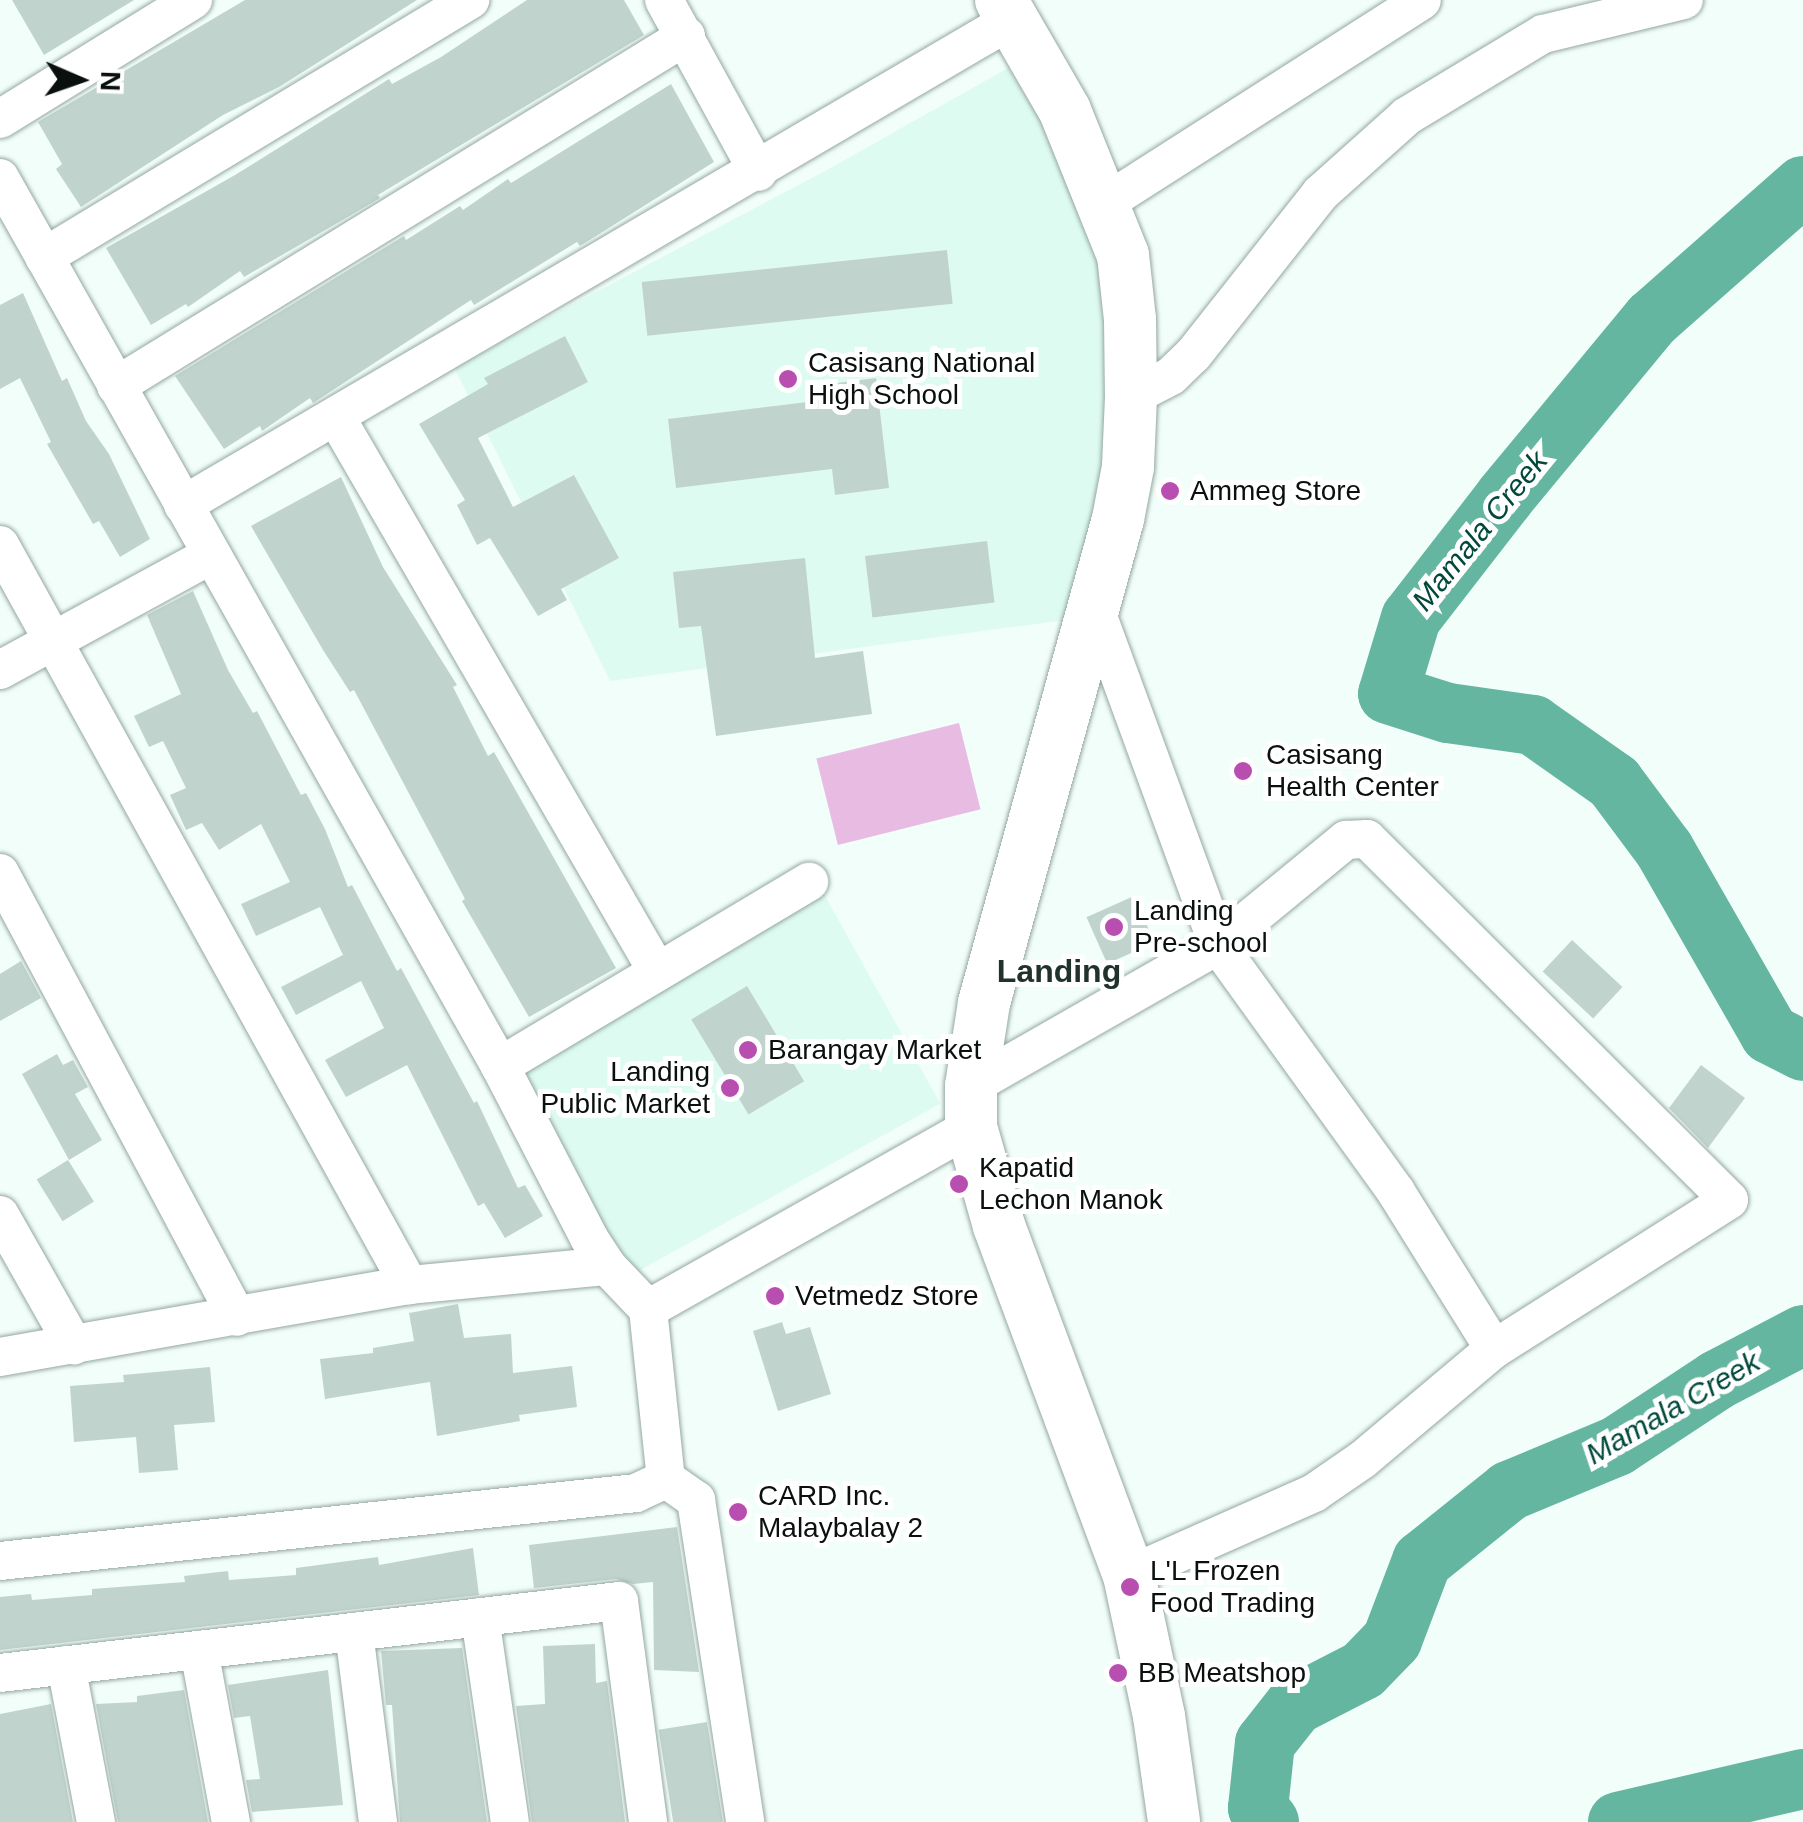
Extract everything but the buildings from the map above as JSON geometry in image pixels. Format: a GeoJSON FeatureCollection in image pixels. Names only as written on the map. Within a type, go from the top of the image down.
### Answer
{"type":"FeatureCollection","features":[{"type":"Feature","properties":{"kind":"main road"},"geometry":{"type":"LineString","coordinates":[[1007,9],[1065,111],[1123,255],[1130,318],[1132,397],[1128,467],[1096,611],[995,958],[971,1106],[999,1226],[1130,1575],[1159,1716],[1174,1822]]}},
{"type":"Feature","properties":{"kind":"street"},"geometry":{"type":"LineString","coordinates":[[0,118],[194,0]]}},
{"type":"Feature","properties":{"kind":"street"},"geometry":{"type":"LineString","coordinates":[[44,257],[470,0]]}},
{"type":"Feature","properties":{"kind":"street"},"geometry":{"type":"LineString","coordinates":[[664,0],[758,172]]}},
{"type":"Feature","properties":{"kind":"street"},"geometry":{"type":"LineString","coordinates":[[1105,203],[1422,0]]}},
{"type":"Feature","properties":{"kind":"street"},"geometry":{"type":"LineString","coordinates":[[1132,397],[1171,376],[1193,355],[1321,193],[1407,116],[1543,34],[1684,0]]}},
{"type":"Feature","properties":{"kind":"street"},"geometry":{"type":"LineString","coordinates":[[183,506],[758,172],[1007,9]]}},
{"type":"Feature","properties":{"kind":"street"},"geometry":{"type":"LineString","coordinates":[[116,386],[686,36]]}},
{"type":"Feature","properties":{"kind":"street"},"geometry":{"type":"LineString","coordinates":[[0,178],[500,1066],[607,1266],[648,1310],[666,1479],[696,1500],[745,1822]]}},
{"type":"Feature","properties":{"kind":"street"},"geometry":{"type":"LineString","coordinates":[[336,417],[657,971]]}},
{"type":"Feature","properties":{"kind":"street"},"geometry":{"type":"LineString","coordinates":[[0,544],[409,1285]]}},
{"type":"Feature","properties":{"kind":"street"},"geometry":{"type":"LineString","coordinates":[[0,670],[210,555]]}},
{"type":"Feature","properties":{"kind":"street"},"geometry":{"type":"LineString","coordinates":[[1096,611],[1218,944],[1396,1192],[1494,1350]]}},
{"type":"Feature","properties":{"kind":"street"},"geometry":{"type":"LineString","coordinates":[[648,1310],[1218,944],[1346,840],[1367,839],[1728,1200],[1494,1350],[1362,1460],[1314,1493],[1130,1575]]}},
{"type":"Feature","properties":{"kind":"street"},"geometry":{"type":"LineString","coordinates":[[0,874],[237,1316]]}},
{"type":"Feature","properties":{"kind":"street"},"geometry":{"type":"LineString","coordinates":[[500,1066],[810,882]]}},
{"type":"Feature","properties":{"kind":"street"},"geometry":{"type":"LineString","coordinates":[[0,1215],[74,1346]]}},
{"type":"Feature","properties":{"kind":"street"},"geometry":{"type":"LineString","coordinates":[[0,1358],[409,1285],[607,1266]]}},
{"type":"Feature","properties":{"kind":"street"},"geometry":{"type":"LineString","coordinates":[[0,1561],[636,1493],[666,1479]]}},
{"type":"Feature","properties":{"kind":"street"},"geometry":{"type":"LineString","coordinates":[[0,1673],[619,1601],[648,1822]]}},
{"type":"Feature","properties":{"kind":"street"},"geometry":{"type":"LineString","coordinates":[[480,1617],[510,1822]]}},
{"type":"Feature","properties":{"kind":"street"},"geometry":{"type":"LineString","coordinates":[[354,1632],[378,1822]]}},
{"type":"Feature","properties":{"kind":"street"},"geometry":{"type":"LineString","coordinates":[[199,1650],[231,1822]]}},
{"type":"Feature","properties":{"kind":"street"},"geometry":{"type":"LineString","coordinates":[[66,1665],[96,1822]]}},
{"type":"Feature","properties":{"kind":"shaded area","name":"Casisang National High School"},"geometry":{"type":"Polygon","coordinates":[[[1008,68],[1089,196],[1110,260],[1117,434],[1073,619],[610,681],[454,367],[827,170],[1008,68]]]}},
{"type":"Feature","properties":{"kind":"shaded area"},"geometry":{"type":"Polygon","coordinates":[[[959,723],[981,809],[838,845],[816,759],[959,723]]]}},
{"type":"Feature","properties":{"kind":"shaded area","name":"Landing Public Market"},"geometry":{"type":"Polygon","coordinates":[[[823,892],[940,1104],[631,1275],[513,1064],[823,892]]]}},
{"type":"Feature","properties":{"kind":"waterway","name":"Mamala Creek"},"geometry":{"type":"LineString","coordinates":[[1803,186],[1652,319],[1505,497],[1411,618],[1388,694],[1448,713],[1533,725],[1614,782],[1664,849],[1770,1034],[1803,1051]]}},
{"type":"Feature","properties":{"kind":"waterway","name":"Mamala Creek"},"geometry":{"type":"LineString","coordinates":[[1269,1822],[1258,1808],[1265,1743],[1295,1705],[1363,1670],[1392,1640],[1422,1561],[1509,1491],[1617,1446],[1717,1380],[1803,1335]]}},
{"type":"Feature","properties":{"kind":"waterway","name":"Mamala Creek"},"geometry":{"type":"LineString","coordinates":[[1618,1822],[1803,1779]]}},
{"type":"Feature","properties":{"kind":"place","name":"Casisang National High School"},"geometry":{"type":"Point","coordinates":[788,379]}},
{"type":"Feature","properties":{"kind":"place","name":"Ammeg Store"},"geometry":{"type":"Point","coordinates":[1170,491]}},
{"type":"Feature","properties":{"kind":"place","name":"Casisang Health Center"},"geometry":{"type":"Point","coordinates":[1243,771]}},
{"type":"Feature","properties":{"kind":"place","name":"Landing Pre-school"},"geometry":{"type":"Point","coordinates":[1114,927]}},
{"type":"Feature","properties":{"kind":"place","name":"Barangay Market"},"geometry":{"type":"Point","coordinates":[748,1050]}},
{"type":"Feature","properties":{"kind":"place","name":"Landing Public Market"},"geometry":{"type":"Point","coordinates":[730,1088]}},
{"type":"Feature","properties":{"kind":"place","name":"Kapatid Lechon Manok"},"geometry":{"type":"Point","coordinates":[959,1184]}},
{"type":"Feature","properties":{"kind":"place","name":"Vetmedz Store"},"geometry":{"type":"Point","coordinates":[775,1296]}},
{"type":"Feature","properties":{"kind":"place","name":"CARD Inc. Malaybalay 2"},"geometry":{"type":"Point","coordinates":[738,1512]}},
{"type":"Feature","properties":{"kind":"place","name":"L'L Frozen Food Trading"},"geometry":{"type":"Point","coordinates":[1130,1587]}},
{"type":"Feature","properties":{"kind":"place","name":"BB Meatshop"},"geometry":{"type":"Point","coordinates":[1118,1673]}},
{"type":"Feature","properties":{"kind":"district","name":"Landing"},"geometry":{"type":"Point","coordinates":[1059,971]}}]}
